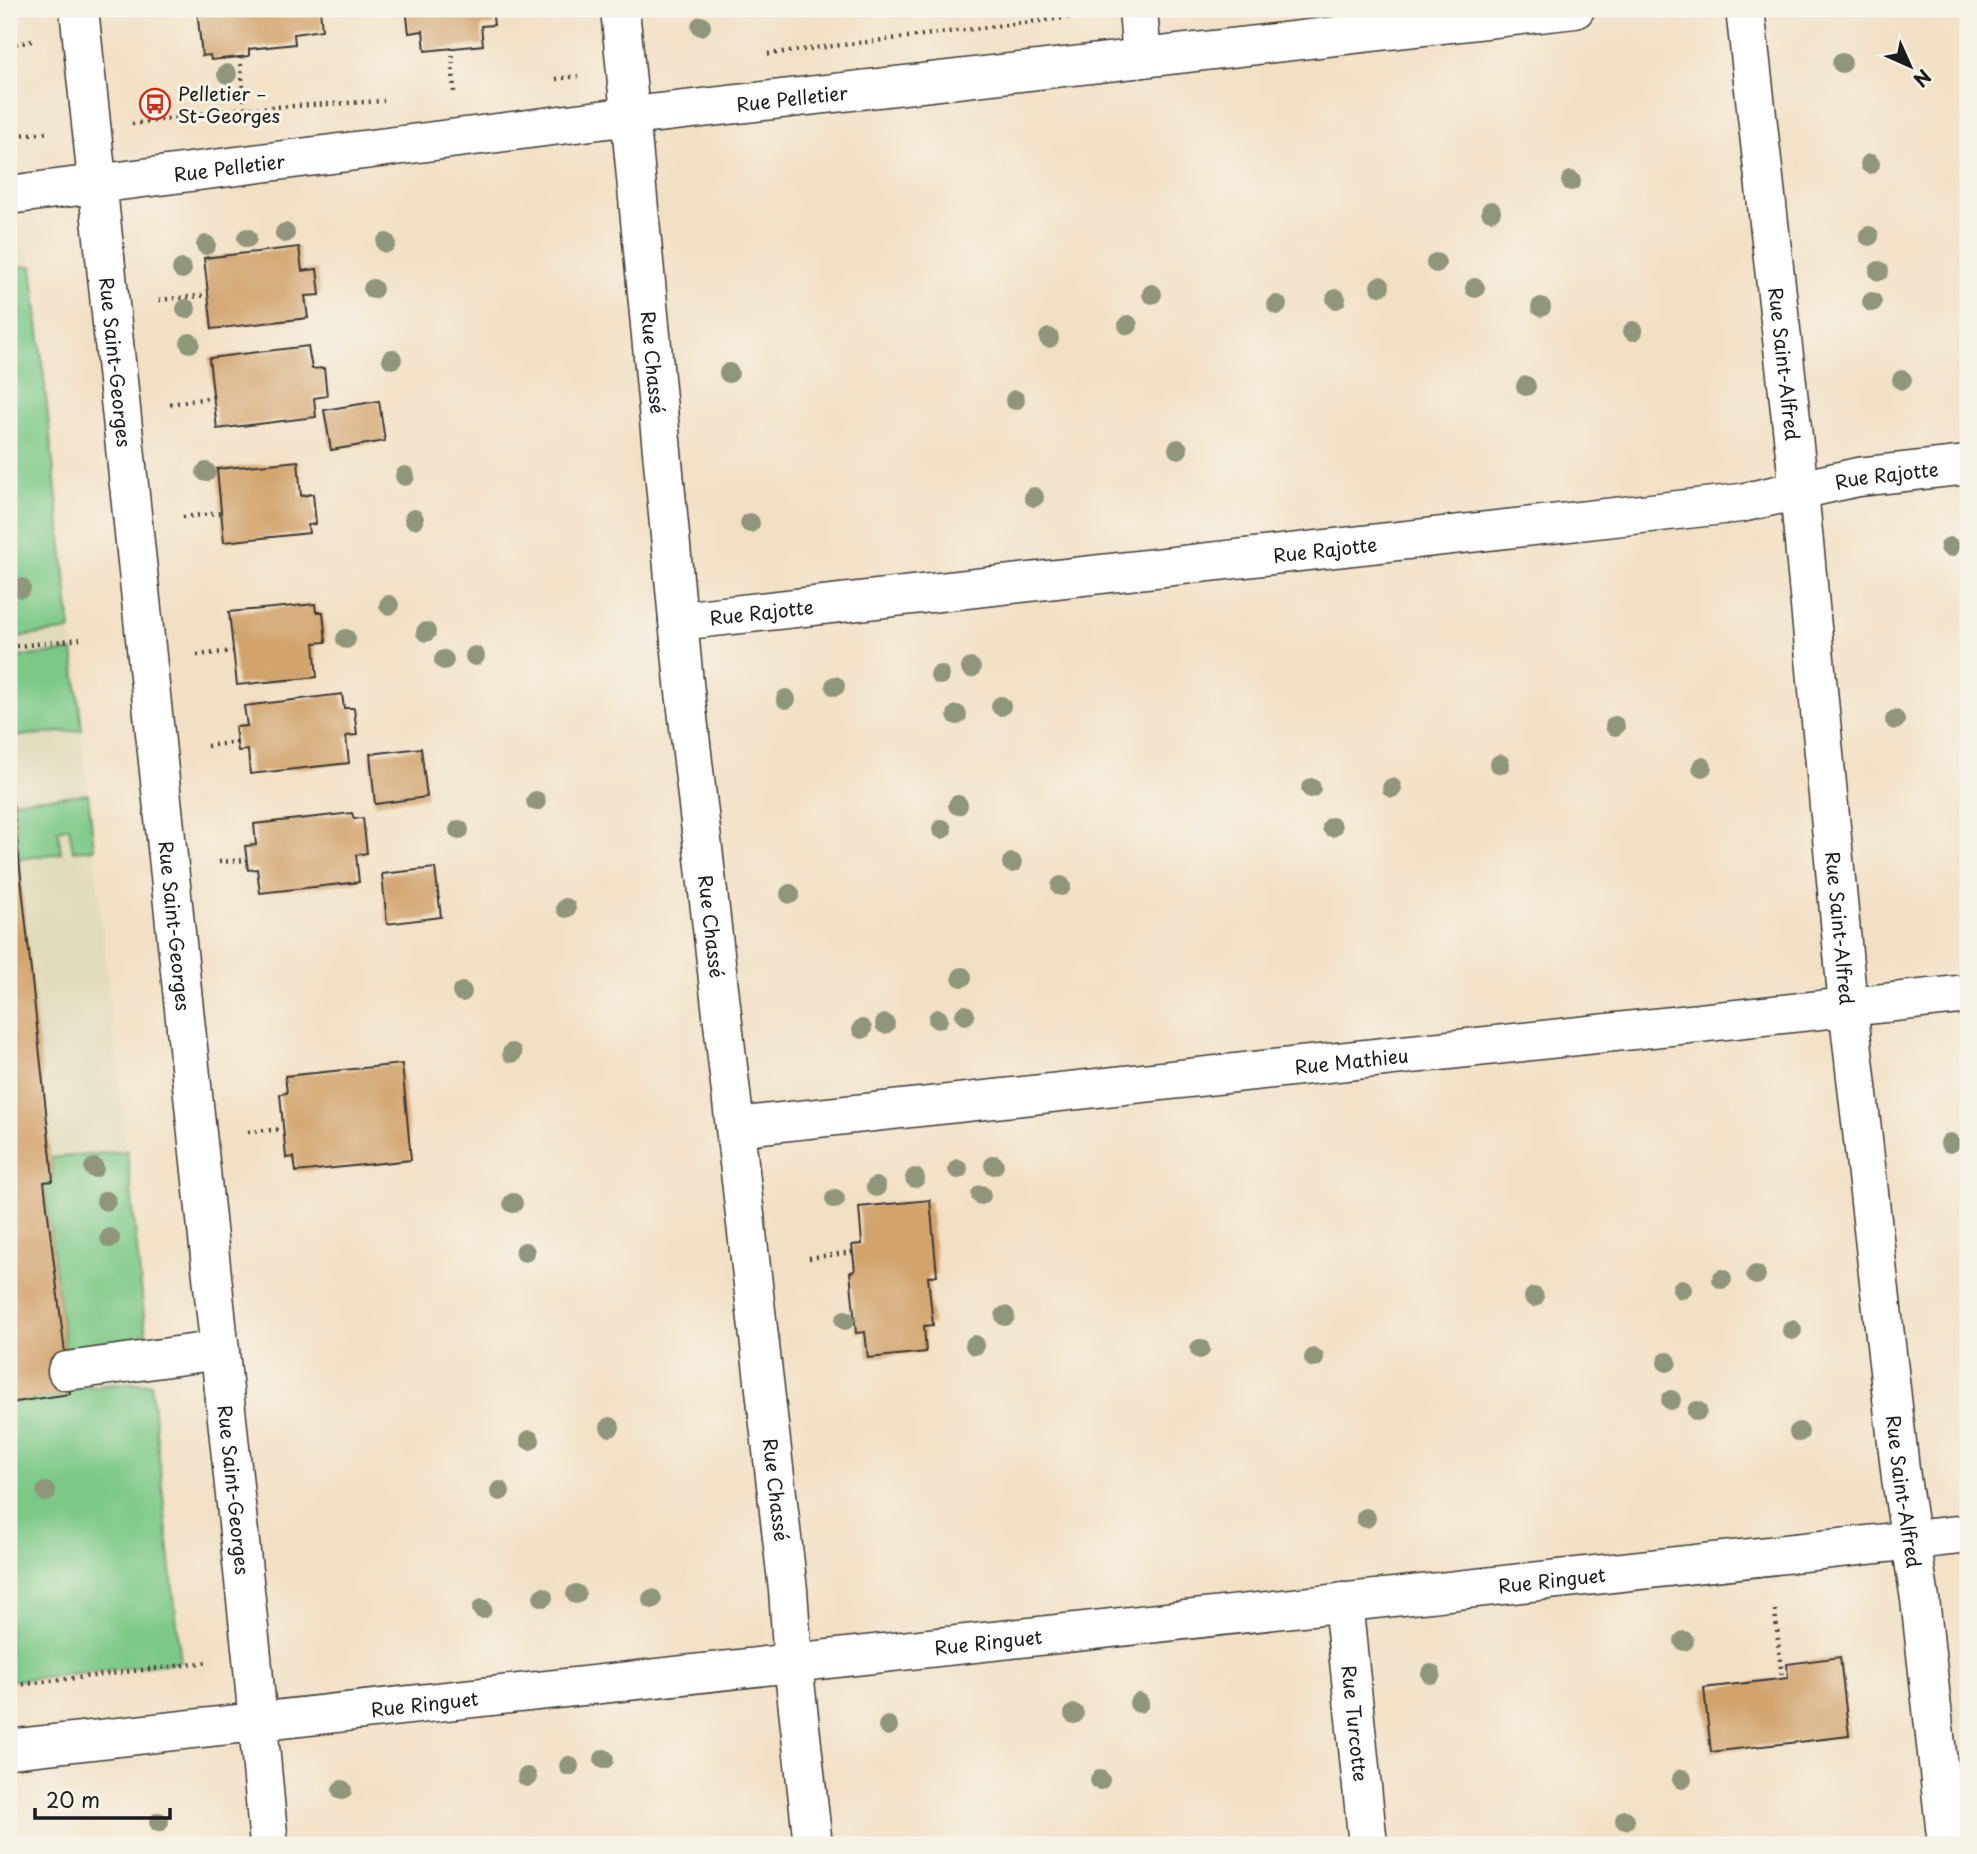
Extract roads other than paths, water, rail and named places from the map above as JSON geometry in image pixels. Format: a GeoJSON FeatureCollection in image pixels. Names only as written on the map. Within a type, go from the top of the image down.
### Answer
{"type":"FeatureCollection","features":[{"type":"Feature","properties":{"kind":"street","name":"Rue Saint-Georges"},"geometry":{"type":"LineString","coordinates":[[79,9],[220,1350],[269,1845]]}},
{"type":"Feature","properties":{"kind":"street","name":"Rue Chassé"},"geometry":{"type":"LineString","coordinates":[[620,9],[678,621],[788,1590],[793,1663],[814,1845]]}},
{"type":"Feature","properties":{"kind":"street"},"geometry":{"type":"LineString","coordinates":[[1138,9],[1142,58]]}},
{"type":"Feature","properties":{"kind":"street","name":"Rue Pelletier"},"geometry":{"type":"LineString","coordinates":[[9,195],[631,116],[1575,9]]}},
{"type":"Feature","properties":{"kind":"street","name":"Rue Saint-Alfred"},"geometry":{"type":"LineString","coordinates":[[1745,9],[1799,490],[1849,1006],[1901,1478],[1920,1599],[1947,1845]]}},
{"type":"Feature","properties":{"kind":"street","name":"Rue Rajotte"},"geometry":{"type":"LineString","coordinates":[[678,621],[1741,503],[1858,477],[1968,465]]}},
{"type":"Feature","properties":{"kind":"street","name":"Rue Mathieu"},"geometry":{"type":"LineString","coordinates":[[734,1127],[1968,994]]}},
{"type":"Feature","properties":{"kind":"street"},"geometry":{"type":"LineString","coordinates":[[67,1371],[220,1350]]}},
{"type":"Feature","properties":{"kind":"street","name":"Rue Ringuet"},"geometry":{"type":"LineString","coordinates":[[9,1749],[1968,1534]]}},
{"type":"Feature","properties":{"kind":"street","name":"Rue Turcotte"},"geometry":{"type":"LineString","coordinates":[[1343,1602],[1368,1845]]}},
{"type":"Feature","properties":{"kind":"place","name":"Pelletier – St-Georges"},"geometry":{"type":"Point","coordinates":[155,104]}}]}
